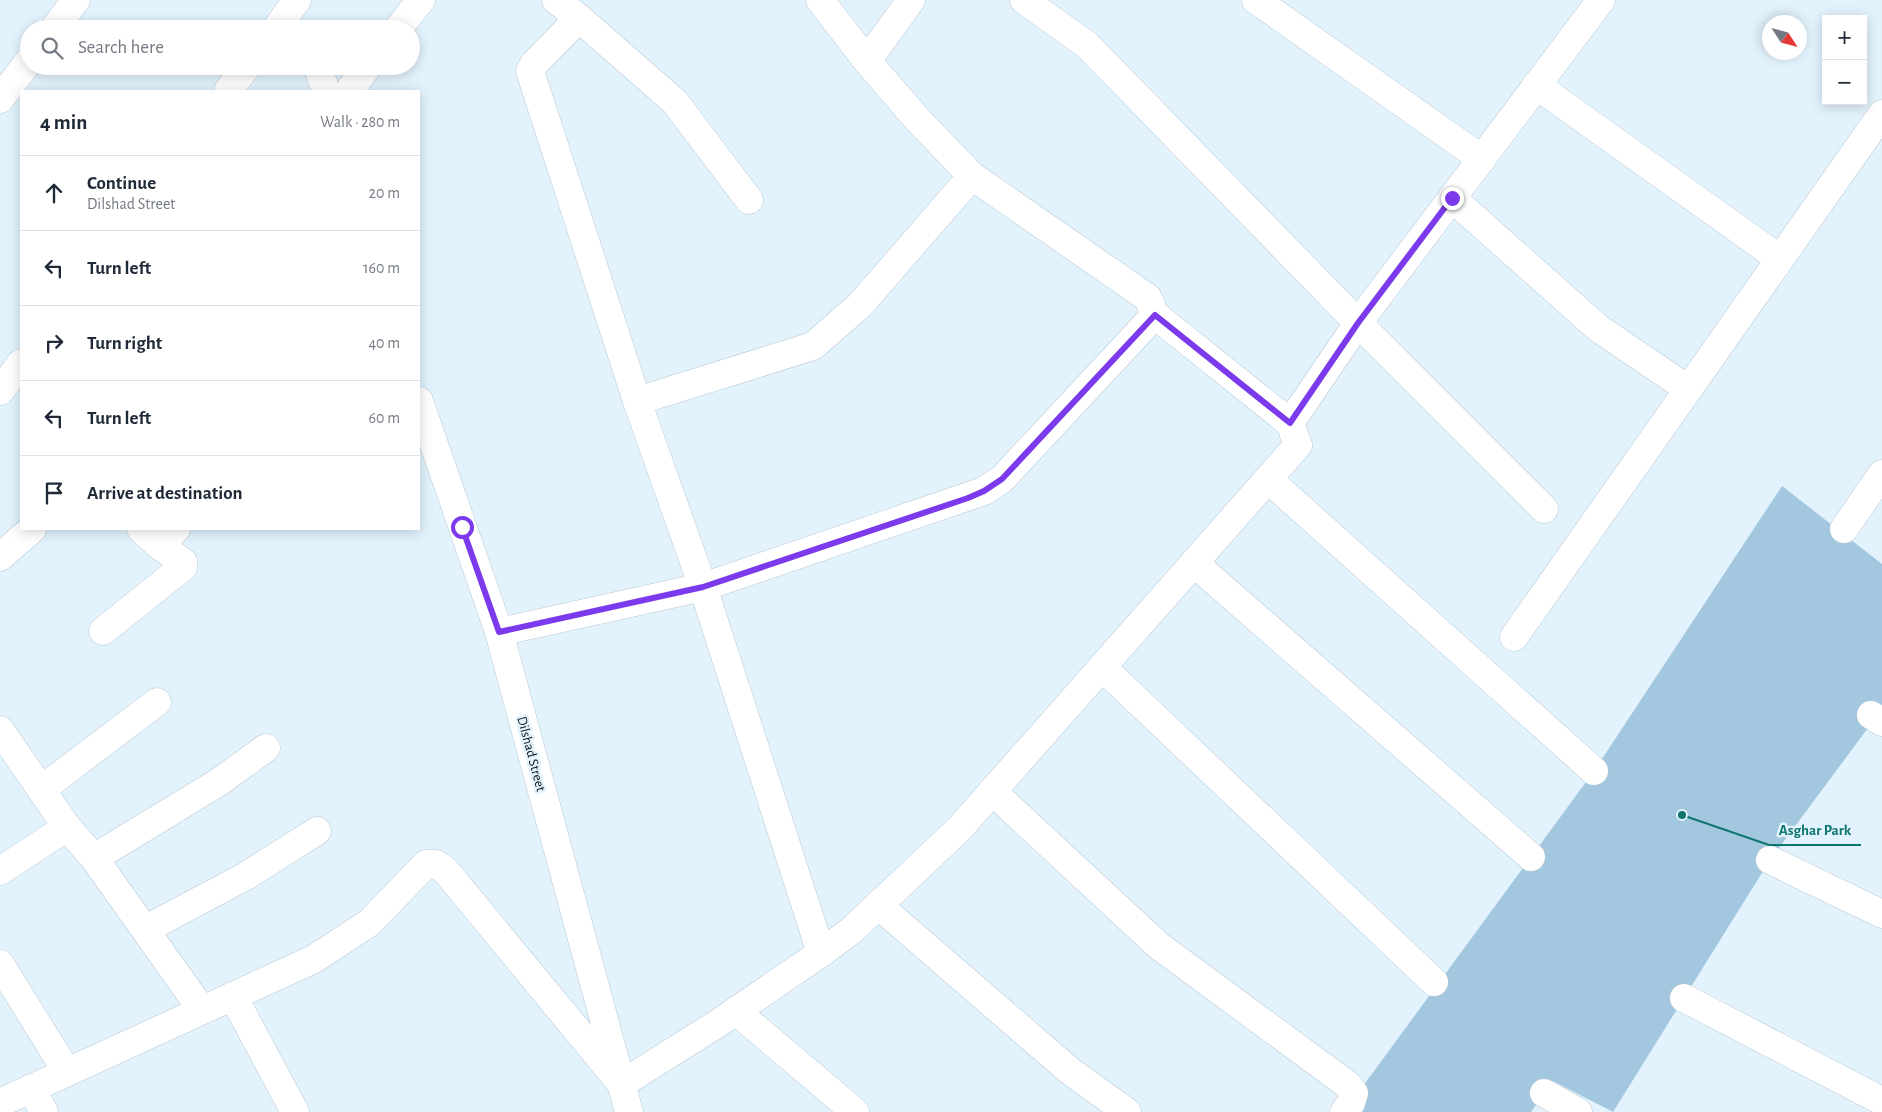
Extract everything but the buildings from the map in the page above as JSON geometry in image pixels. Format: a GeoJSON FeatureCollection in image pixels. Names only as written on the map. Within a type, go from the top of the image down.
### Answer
{"type":"FeatureCollection","features":[{"type":"Feature","properties":{"kind":"street"},"geometry":{"type":"LineString","coordinates":[[61,20],[76,0]]}},
{"type":"Feature","properties":{"kind":"street"},"geometry":{"type":"LineString","coordinates":[[405,20],[421,0]]}},
{"type":"Feature","properties":{"kind":"street"},"geometry":{"type":"LineString","coordinates":[[556,0],[675,102],[749,200]]}},
{"type":"Feature","properties":{"kind":"street"},"geometry":{"type":"LineString","coordinates":[[0,1103],[314,959],[369,923],[426,864],[436,864],[445,870],[619,1082],[630,1078],[717,1024],[852,930],[960,828],[1298,445],[1290,423],[1155,315],[1148,298],[972,176],[918,120],[867,61],[820,0]]}},
{"type":"Feature","properties":{"kind":"street"},"geometry":{"type":"LineString","coordinates":[[867,61],[911,0]]}},
{"type":"Feature","properties":{"kind":"street"},"geometry":{"type":"LineString","coordinates":[[1024,0],[1087,45],[1358,323],[1544,510]]}},
{"type":"Feature","properties":{"kind":"street"},"geometry":{"type":"LineString","coordinates":[[1256,0],[1482,158]]}},
{"type":"Feature","properties":{"kind":"street"},"geometry":{"type":"LineString","coordinates":[[1290,423],[1358,323],[1601,0]]}},
{"type":"Feature","properties":{"kind":"street"},"geometry":{"type":"LineString","coordinates":[[282,20],[296,1]]}},
{"type":"Feature","properties":{"kind":"street"},"geometry":{"type":"LineString","coordinates":[[296,1],[302,20]]}},
{"type":"Feature","properties":{"kind":"street"},"geometry":{"type":"LineString","coordinates":[[579,18],[534,64],[530,71],[637,401],[703,587],[821,953]]}},
{"type":"Feature","properties":{"kind":"street"},"geometry":{"type":"LineString","coordinates":[[0,99],[20,73]]}},
{"type":"Feature","properties":{"kind":"street"},"geometry":{"type":"LineString","coordinates":[[229,90],[240,75]]}},
{"type":"Feature","properties":{"kind":"street"},"geometry":{"type":"LineString","coordinates":[[320,75],[326,90]]}},
{"type":"Feature","properties":{"kind":"street"},"geometry":{"type":"LineString","coordinates":[[350,90],[361,75]]}},
{"type":"Feature","properties":{"kind":"street"},"geometry":{"type":"LineString","coordinates":[[1536,85],[1780,259]]}},
{"type":"Feature","properties":{"kind":"street"},"geometry":{"type":"LineString","coordinates":[[1514,637],[1882,114]]}},
{"type":"Feature","properties":{"kind":"street"},"geometry":{"type":"LineString","coordinates":[[637,401],[813,346],[860,305],[972,176]]}},
{"type":"Feature","properties":{"kind":"street"},"geometry":{"type":"LineString","coordinates":[[1452,198],[1598,328],[1688,390]]}},
{"type":"Feature","properties":{"kind":"street"},"geometry":{"type":"LineString","coordinates":[[499,632],[703,587],[984,491],[1002,479],[1155,315]]}},
{"type":"Feature","properties":{"kind":"street"},"geometry":{"type":"LineString","coordinates":[[0,391],[20,364]]}},
{"type":"Feature","properties":{"kind":"street","name":"Dilshad Street"},"geometry":{"type":"LineString","coordinates":[[420,404],[499,632],[619,1082],[629,1112]]}},
{"type":"Feature","properties":{"kind":"street"},"geometry":{"type":"LineString","coordinates":[[1844,529],[1882,474]]}},
{"type":"Feature","properties":{"kind":"street"},"geometry":{"type":"LineString","coordinates":[[1268,479],[1594,771]]}},
{"type":"Feature","properties":{"kind":"street"},"geometry":{"type":"LineString","coordinates":[[0,557],[31,530]]}},
{"type":"Feature","properties":{"kind":"street"},"geometry":{"type":"LineString","coordinates":[[103,631],[183,567],[183,562],[159,534]]}},
{"type":"Feature","properties":{"kind":"street"},"geometry":{"type":"LineString","coordinates":[[1194,563],[1531,857]]}},
{"type":"Feature","properties":{"kind":"street"},"geometry":{"type":"LineString","coordinates":[[1102,667],[1434,982]]}},
{"type":"Feature","properties":{"kind":"street"},"geometry":{"type":"LineString","coordinates":[[42,789],[157,702]]}},
{"type":"Feature","properties":{"kind":"street"},"geometry":{"type":"LineString","coordinates":[[0,730],[67,827],[94,858],[202,1010]]}},
{"type":"Feature","properties":{"kind":"street"},"geometry":{"type":"LineString","coordinates":[[94,858],[219,782],[266,748]]}},
{"type":"Feature","properties":{"kind":"street"},"geometry":{"type":"LineString","coordinates":[[992,791],[1159,946],[1348,1085],[1354,1093],[1351,1103],[1344,1112]]}},
{"type":"Feature","properties":{"kind":"street"},"geometry":{"type":"LineString","coordinates":[[0,871],[67,827]]}},
{"type":"Feature","properties":{"kind":"street"},"geometry":{"type":"LineString","coordinates":[[146,929],[246,876],[316,831]]}},
{"type":"Feature","properties":{"kind":"street"},"geometry":{"type":"LineString","coordinates":[[1770,860],[1882,914]]}},
{"type":"Feature","properties":{"kind":"street"},"geometry":{"type":"LineString","coordinates":[[878,905],[1070,1072],[1127,1112]]}},
{"type":"Feature","properties":{"kind":"street"},"geometry":{"type":"LineString","coordinates":[[0,964],[66,1072]]}},
{"type":"Feature","properties":{"kind":"street"},"geometry":{"type":"LineString","coordinates":[[233,996],[295,1112]]}},
{"type":"Feature","properties":{"kind":"street"},"geometry":{"type":"LineString","coordinates":[[1684,998],[1882,1101]]}},
{"type":"Feature","properties":{"kind":"street"},"geometry":{"type":"LineString","coordinates":[[736,1011],[855,1112]]}},
{"type":"Feature","properties":{"kind":"street"},"geometry":{"type":"LineString","coordinates":[[31,1088],[44,1112]]}},
{"type":"Feature","properties":{"kind":"street"},"geometry":{"type":"LineString","coordinates":[[1544,1093],[1578,1112]]}},
{"type":"Feature","properties":{"kind":"shaded area"},"geometry":{"type":"Polygon","coordinates":[[[1782,486],[1882,564],[1882,709],[1770,860],[1613,1112],[1553,1081],[1531,1112],[1344,1112],[1594,771],[1782,486]]]}},
{"type":"Feature","properties":{"kind":"place","name":"Asghar Park"},"geometry":{"type":"Point","coordinates":[1682,815]}},
{"type":"Feature","properties":{"kind":"route"},"geometry":{"type":"LineString","coordinates":[[462,527],[499,632],[703,587],[984,491],[1002,479],[1155,315],[1290,423],[1358,323],[1452,198]]}}]}
